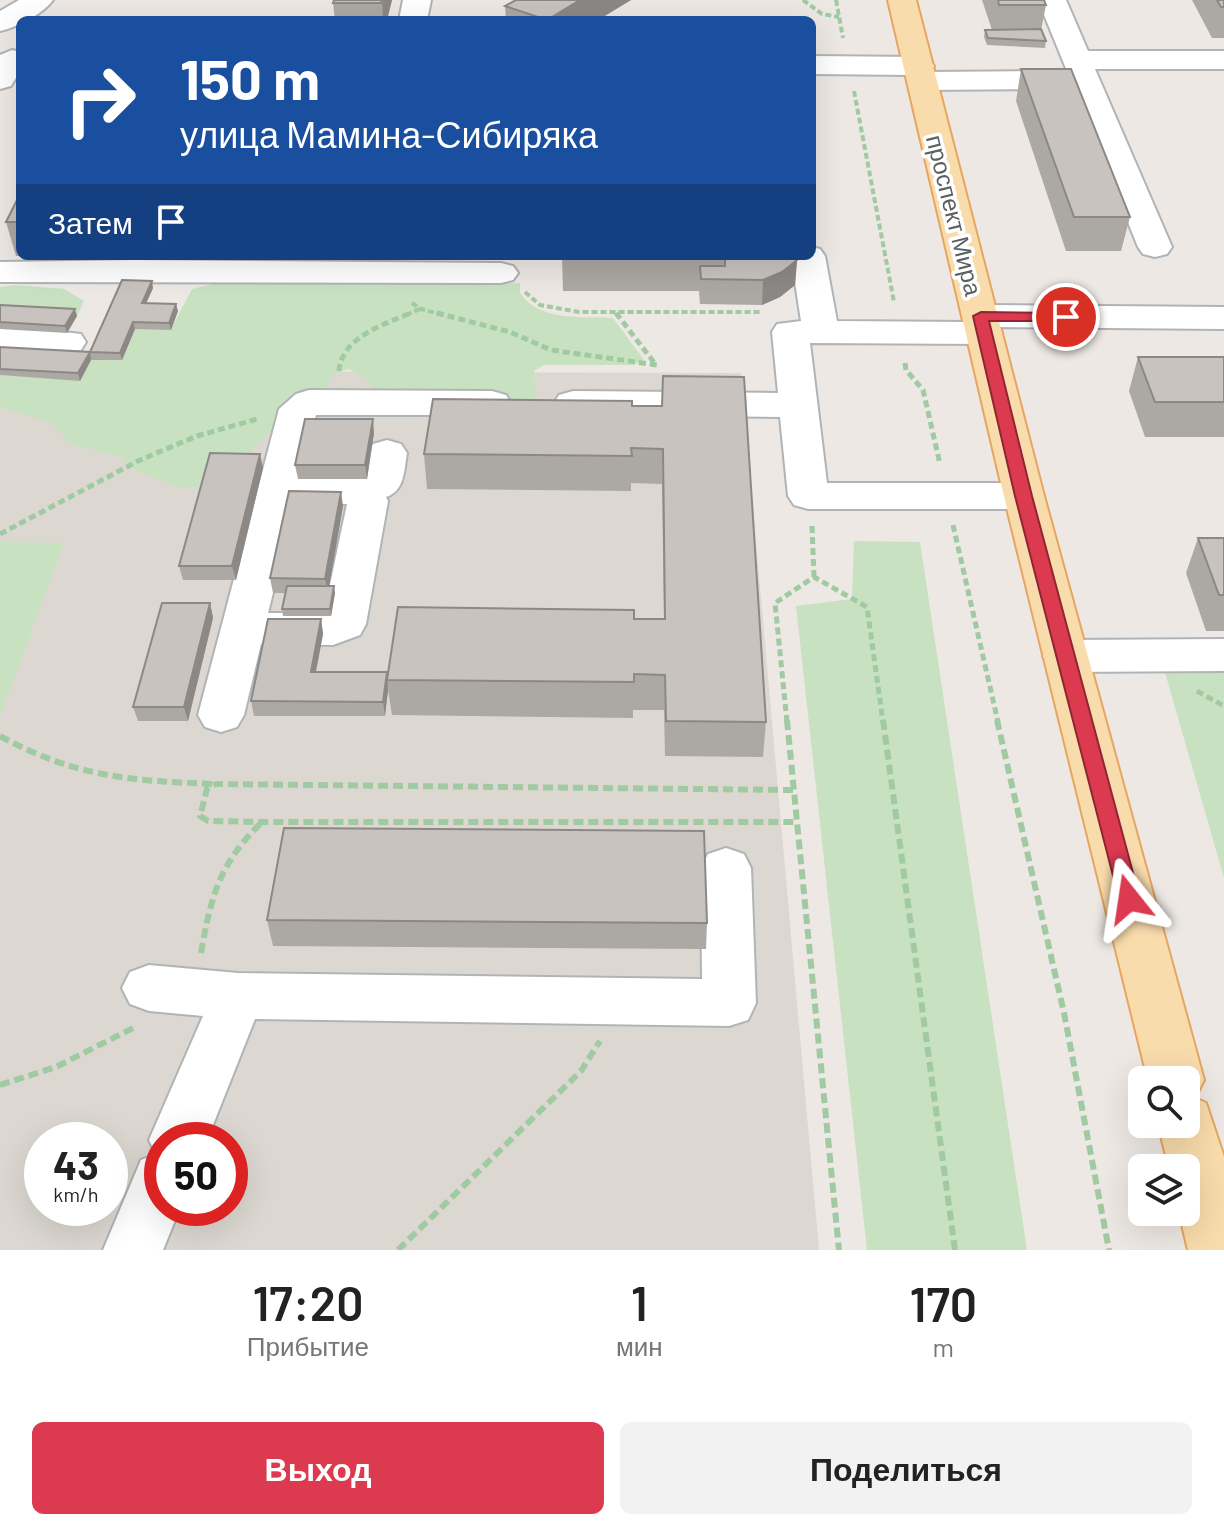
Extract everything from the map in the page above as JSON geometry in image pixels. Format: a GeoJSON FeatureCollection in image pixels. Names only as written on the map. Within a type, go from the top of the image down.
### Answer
{"type":"FeatureCollection","features":[{"type":"Feature","properties":{"kind":"main road","name":"проспект Мира"},"geometry":{"type":"LineString","coordinates":[[902,0],[1024,496],[1172,1066]]}},
{"type":"Feature","properties":{"kind":"main road"},"geometry":{"type":"LineString","coordinates":[[1190,1138],[1218,1250]]}},
{"type":"Feature","properties":{"kind":"street"},"geometry":{"type":"LineString","coordinates":[[0,23],[39,0]]}},
{"type":"Feature","properties":{"kind":"street"},"geometry":{"type":"LineString","coordinates":[[1052,0],[1155,247]]}},
{"type":"Feature","properties":{"kind":"street"},"geometry":{"type":"LineString","coordinates":[[816,65],[849,65],[920,73],[1081,70],[1224,60]]}},
{"type":"Feature","properties":{"kind":"street"},"geometry":{"type":"LineString","coordinates":[[809,260],[820,323]]}},
{"type":"Feature","properties":{"kind":"street"},"geometry":{"type":"LineString","coordinates":[[0,272],[136,263],[513,276]]}},
{"type":"Feature","properties":{"kind":"street"},"geometry":{"type":"LineString","coordinates":[[1024,496],[808,496],[790,332],[820,323],[900,332],[982,325],[1224,318]]}},
{"type":"Feature","properties":{"kind":"street"},"geometry":{"type":"LineString","coordinates":[[0,336],[68,342]]}},
{"type":"Feature","properties":{"kind":"street"},"geometry":{"type":"LineString","coordinates":[[221,715],[278,490],[308,406],[534,403],[799,405]]}},
{"type":"Feature","properties":{"kind":"street"},"geometry":{"type":"LineString","coordinates":[[278,490],[362,491],[381,485],[387,453]]}},
{"type":"Feature","properties":{"kind":"street"},"geometry":{"type":"LineString","coordinates":[[243,629],[333,629],[344,624],[368,501],[362,491]]}},
{"type":"Feature","properties":{"kind":"street"},"geometry":{"type":"LineString","coordinates":[[1065,656],[1224,655]]}},
{"type":"Feature","properties":{"kind":"street"},"geometry":{"type":"LineString","coordinates":[[148,1004],[238,996],[729,1003],[726,868]]}},
{"type":"Feature","properties":{"kind":"street"},"geometry":{"type":"LineString","coordinates":[[186,1122],[238,996]]}},
{"type":"Feature","properties":{"kind":"street"},"geometry":{"type":"LineString","coordinates":[[133,1250],[144,1223]]}},
{"type":"Feature","properties":{"kind":"path"},"geometry":{"type":"LineString","coordinates":[[803,0],[822,14],[839,17]]}},
{"type":"Feature","properties":{"kind":"path"},"geometry":{"type":"LineString","coordinates":[[836,0],[906,370],[923,390],[961,571],[1008,759],[1060,998],[1109,1250]]}},
{"type":"Feature","properties":{"kind":"path"},"geometry":{"type":"LineString","coordinates":[[359,272],[421,309],[510,332],[551,350],[657,365]]}},
{"type":"Feature","properties":{"kind":"path"},"geometry":{"type":"LineString","coordinates":[[513,276],[530,300],[566,311],[820,323]]}},
{"type":"Feature","properties":{"kind":"path"},"geometry":{"type":"LineString","coordinates":[[0,534],[140,460],[197,436],[308,406],[333,393],[342,381],[337,365],[342,351],[368,333],[435,303]]}},
{"type":"Feature","properties":{"kind":"path"},"geometry":{"type":"LineString","coordinates":[[616,312],[686,404]]}},
{"type":"Feature","properties":{"kind":"path"},"geometry":{"type":"LineString","coordinates":[[808,496],[814,577]]}},
{"type":"Feature","properties":{"kind":"path"},"geometry":{"type":"LineString","coordinates":[[814,577],[775,603],[839,1250]]}},
{"type":"Feature","properties":{"kind":"path"},"geometry":{"type":"LineString","coordinates":[[814,577],[867,607],[955,1250]]}},
{"type":"Feature","properties":{"kind":"path"},"geometry":{"type":"LineString","coordinates":[[0,736],[78,773],[130,781],[793,790]]}},
{"type":"Feature","properties":{"kind":"path"},"geometry":{"type":"LineString","coordinates":[[216,784],[207,789],[200,816],[208,821],[796,822]]}},
{"type":"Feature","properties":{"kind":"path"},"geometry":{"type":"LineString","coordinates":[[200,957],[212,889],[235,846],[263,822]]}},
{"type":"Feature","properties":{"kind":"path"},"geometry":{"type":"LineString","coordinates":[[398,1250],[581,1071],[625,1003]]}},
{"type":"Feature","properties":{"kind":"path"},"geometry":{"type":"LineString","coordinates":[[0,1085],[56,1067],[148,1004]]}},
{"type":"Feature","properties":{"kind":"shaded area"},"geometry":{"type":"Polygon","coordinates":[[[92,360],[193,371],[741,373],[819,1250],[0,1250],[0,375],[80,380],[92,360]]]}},
{"type":"Feature","properties":{"kind":"green space"},"geometry":{"type":"Polygon","coordinates":[[[221,282],[520,283],[520,293],[538,309],[562,316],[613,318],[644,360],[633,365],[544,365],[534,371],[536,402],[377,395],[367,378],[348,369],[331,375],[328,385],[333,392],[296,408],[254,447],[241,468],[208,487],[178,487],[138,472],[118,456],[71,444],[51,423],[0,407],[0,375],[80,380],[91,360],[122,360],[135,329],[171,329],[192,289],[221,282]]]}},
{"type":"Feature","properties":{"kind":"green space"},"geometry":{"type":"Polygon","coordinates":[[[15,285],[64,289],[84,301],[77,316],[0,311],[0,287],[15,285]]]}},
{"type":"Feature","properties":{"kind":"green space"},"geometry":{"type":"Polygon","coordinates":[[[854,541],[920,542],[1027,1250],[867,1250],[796,606],[852,599],[854,541]]]}},
{"type":"Feature","properties":{"kind":"green space"},"geometry":{"type":"Polygon","coordinates":[[[0,542],[64,543],[0,717],[0,542]]]}},
{"type":"Feature","properties":{"kind":"green space"},"geometry":{"type":"Polygon","coordinates":[[[1162,662],[1224,662],[1224,878],[1162,662]]]}},
{"type":"Feature","properties":{"kind":"building"},"geometry":{"type":"Polygon","coordinates":[[[334,0],[382,0],[381,3],[333,3],[334,0]]]}},
{"type":"Feature","properties":{"kind":"building"},"geometry":{"type":"Polygon","coordinates":[[[516,0],[580,0],[554,16],[535,16],[505,6],[516,0]]]}},
{"type":"Feature","properties":{"kind":"building"},"geometry":{"type":"Polygon","coordinates":[[[998,0],[1044,0],[1046,5],[999,5],[998,0]]]}},
{"type":"Feature","properties":{"kind":"building"},"geometry":{"type":"Polygon","coordinates":[[[1041,29],[1046,41],[988,38],[985,30],[1041,29]]]}},
{"type":"Feature","properties":{"kind":"building"},"geometry":{"type":"Polygon","coordinates":[[[1021,69],[1071,69],[1130,217],[1074,217],[1021,69]]]}},
{"type":"Feature","properties":{"kind":"building"},"geometry":{"type":"Polygon","coordinates":[[[16,202],[16,222],[6,222],[16,202]]]}},
{"type":"Feature","properties":{"kind":"building"},"geometry":{"type":"Polygon","coordinates":[[[725,260],[797,260],[782,272],[763,280],[701,279],[700,266],[725,266],[725,260]]]}},
{"type":"Feature","properties":{"kind":"building"},"geometry":{"type":"Polygon","coordinates":[[[122,280],[152,281],[142,303],[176,304],[169,323],[133,322],[120,353],[90,352],[122,280]]]}},
{"type":"Feature","properties":{"kind":"building"},"geometry":{"type":"Polygon","coordinates":[[[0,305],[75,309],[65,326],[0,322],[0,305]]]}},
{"type":"Feature","properties":{"kind":"building"},"geometry":{"type":"Polygon","coordinates":[[[0,347],[90,352],[78,373],[0,369],[0,347]]]}},
{"type":"Feature","properties":{"kind":"building"},"geometry":{"type":"Polygon","coordinates":[[[1138,357],[1224,357],[1224,402],[1155,402],[1138,357]]]}},
{"type":"Feature","properties":{"kind":"building"},"geometry":{"type":"Polygon","coordinates":[[[663,376],[744,377],[766,722],[666,721],[665,675],[634,674],[634,682],[387,680],[398,607],[634,610],[634,619],[665,619],[663,449],[631,448],[632,456],[424,454],[433,399],[632,401],[632,406],[662,406],[663,376]]]}},
{"type":"Feature","properties":{"kind":"building"},"geometry":{"type":"Polygon","coordinates":[[[305,419],[373,419],[365,465],[295,465],[305,419]]]}},
{"type":"Feature","properties":{"kind":"building"},"geometry":{"type":"Polygon","coordinates":[[[210,453],[260,454],[232,566],[179,566],[210,453]]]}},
{"type":"Feature","properties":{"kind":"building"},"geometry":{"type":"Polygon","coordinates":[[[289,491],[341,492],[325,579],[270,578],[289,491]]]}},
{"type":"Feature","properties":{"kind":"building"},"geometry":{"type":"Polygon","coordinates":[[[1198,538],[1224,538],[1224,595],[1219,595],[1198,538]]]}},
{"type":"Feature","properties":{"kind":"building"},"geometry":{"type":"Polygon","coordinates":[[[287,586],[334,586],[330,609],[282,609],[287,586]]]}},
{"type":"Feature","properties":{"kind":"building"},"geometry":{"type":"Polygon","coordinates":[[[162,603],[210,603],[184,707],[133,707],[162,603]]]}},
{"type":"Feature","properties":{"kind":"building"},"geometry":{"type":"Polygon","coordinates":[[[268,619],[321,619],[311,672],[387,672],[383,702],[251,701],[268,619]]]}},
{"type":"Feature","properties":{"kind":"building"},"geometry":{"type":"Polygon","coordinates":[[[284,828],[704,831],[707,923],[267,920],[284,828]]]}},
{"type":"Feature","properties":{"kind":"route"},"geometry":{"type":"LineString","coordinates":[[1066,317],[981,316],[1024,496],[1129,899]]}}]}
